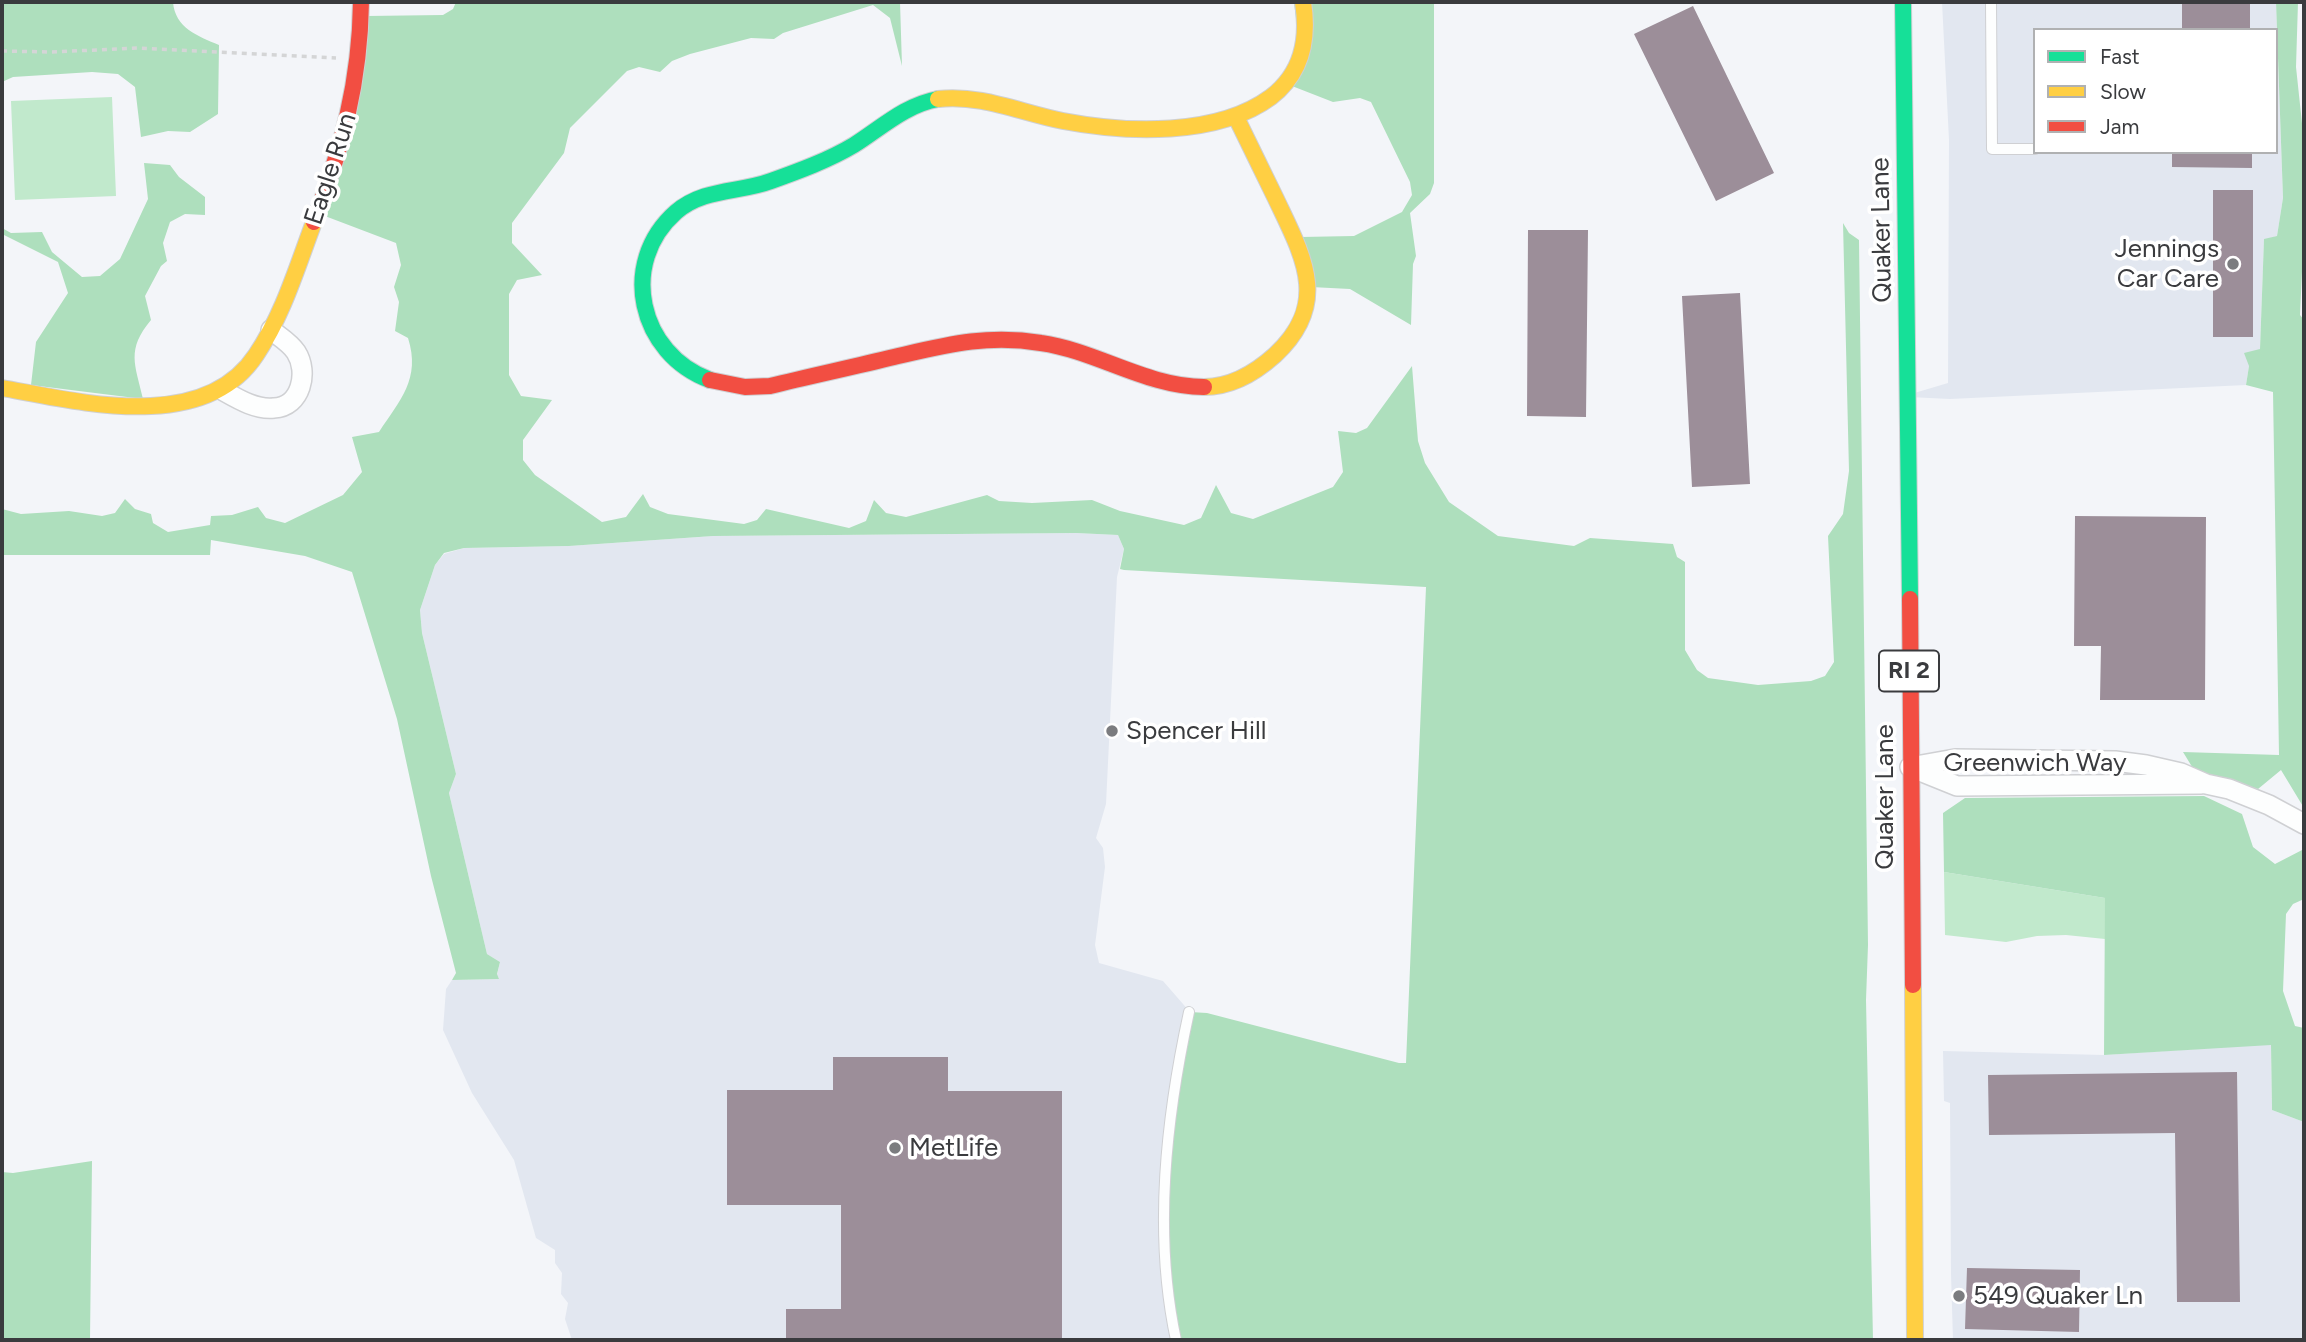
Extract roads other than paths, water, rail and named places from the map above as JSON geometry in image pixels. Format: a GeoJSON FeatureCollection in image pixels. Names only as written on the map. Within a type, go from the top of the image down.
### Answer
{"type":"FeatureCollection","features":[{"type":"Feature","properties":{"kind":"street","name":"Eagle Run"},"geometry":{"type":"LineString","coordinates":[[2,388],[148,408],[187,404],[222,390],[251,363],[271,330],[338,161],[353,104],[359,59],[361,2]]}},
{"type":"Feature","properties":{"kind":"street"},"geometry":{"type":"LineString","coordinates":[[1236,117],[1301,251],[1307,268],[1308,285],[1304,314],[1289,342],[1263,366],[1233,382],[1208,387],[1181,387],[1069,349],[998,339],[962,341],[770,386],[736,387],[720,384],[690,372],[666,351],[649,324],[642,292],[646,261],[660,231],[682,208],[712,192],[771,182],[843,151],[910,107],[933,100],[959,98],[1064,121],[1124,127],[1195,126],[1236,117],[1270,99],[1295,73],[1304,48],[1306,24],[1303,2]]}},
{"type":"Feature","properties":{"kind":"street","name":"Quaker Lane"},"geometry":{"type":"LineString","coordinates":[[1906,6],[1915,1340]]}},
{"type":"Feature","properties":{"kind":"street"},"geometry":{"type":"LineString","coordinates":[[222,390],[243,401],[268,408],[281,407],[292,401],[302,377],[299,357],[287,341],[271,330]]}},
{"type":"Feature","properties":{"kind":"street","name":"Greenwich Way"},"geometry":{"type":"LineString","coordinates":[[1910,767],[1955,759],[2115,761],[2147,765],[2229,789],[2304,824]]}},
{"type":"Feature","properties":{"kind":"street","name":"Greenwich Way"},"geometry":{"type":"LineString","coordinates":[[1910,767],[1957,786],[2206,784]]}},
{"type":"Feature","properties":{"kind":"lane"},"geometry":{"type":"LineString","coordinates":[[1991,2],[1992,149],[2033,149]]}},
{"type":"Feature","properties":{"kind":"lane"},"geometry":{"type":"LineString","coordinates":[[1176,1340],[1170,1308],[1164,1240],[1165,1184],[1178,1060],[1189,1012]]}},
{"type":"Feature","properties":{"kind":"place","name":"Jennings Car Care"},"geometry":{"type":"Point","coordinates":[2233,264]}},
{"type":"Feature","properties":{"kind":"place","name":"Spencer Hill"},"geometry":{"type":"Point","coordinates":[1112,731]}},
{"type":"Feature","properties":{"kind":"place","name":"MetLife"},"geometry":{"type":"Point","coordinates":[895,1148]}},
{"type":"Feature","properties":{"kind":"place","name":"549 Quaker Ln"},"geometry":{"type":"Point","coordinates":[1959,1296]}}]}
